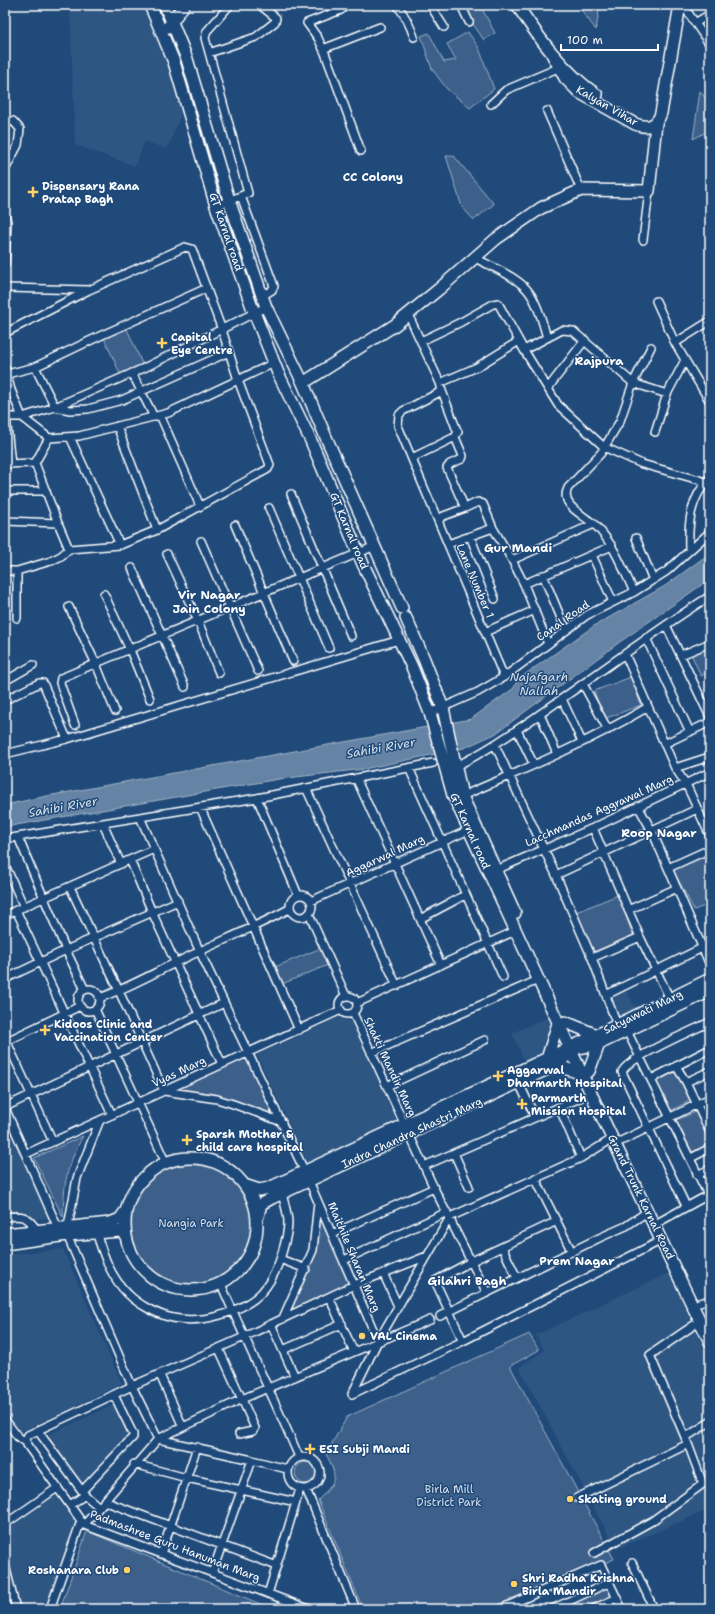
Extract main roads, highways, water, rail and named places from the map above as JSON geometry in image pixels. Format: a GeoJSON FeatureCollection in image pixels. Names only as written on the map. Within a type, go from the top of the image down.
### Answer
{"type":"FeatureCollection","features":[{"type":"Feature","properties":{"kind":"main road","name":"GT Karnal road"},"geometry":{"type":"LineString","coordinates":[[150,5],[174,62],[216,206],[254,314],[274,363],[311,441],[358,553],[411,665],[447,762],[574,1048]]}},
{"type":"Feature","properties":{"kind":"main road"},"geometry":{"type":"LineString","coordinates":[[162,33],[184,5]]}},
{"type":"Feature","properties":{"kind":"main road"},"geometry":{"type":"LineString","coordinates":[[179,40],[179,25],[184,5]]}},
{"type":"Feature","properties":{"kind":"main road"},"geometry":{"type":"LineString","coordinates":[[517,5],[552,54],[578,80],[598,96],[643,120],[654,121]]}},
{"type":"Feature","properties":{"kind":"main road"},"geometry":{"type":"LineString","coordinates":[[303,383],[395,325],[496,239],[541,208],[581,190],[649,191],[654,121],[664,74],[668,36],[674,5]]}},
{"type":"Feature","properties":{"kind":"main road"},"geometry":{"type":"LineString","coordinates":[[654,121],[661,113],[682,5]]}},
{"type":"Feature","properties":{"kind":"main road","name":"GT Karnal road"},"geometry":{"type":"LineString","coordinates":[[168,7],[172,22],[187,59],[230,200],[266,308],[303,383],[424,659],[443,708],[446,720],[447,762],[453,795],[538,980],[562,1022]]}},
{"type":"Feature","properties":{"kind":"main road"},"geometry":{"type":"LineString","coordinates":[[157,21],[168,7]]}},
{"type":"Feature","properties":{"kind":"main road","name":"Kalyan Vihar"},"geometry":{"type":"LineString","coordinates":[[552,54],[564,78],[580,93],[640,126],[652,126],[654,121]]}},
{"type":"Feature","properties":{"kind":"main road","name":"Satyawati Marg"},"geometry":{"type":"LineString","coordinates":[[598,1040],[617,1025],[710,979]]}},
{"type":"Feature","properties":{"kind":"main road","name":"Satyawati Marg"},"geometry":{"type":"LineString","coordinates":[[574,1048],[627,1031],[710,991]]}},
{"type":"Feature","properties":{"kind":"main road"},"geometry":{"type":"LineString","coordinates":[[562,1022],[598,1040],[585,1073],[551,1062],[562,1022]]}},
{"type":"Feature","properties":{"kind":"main road","name":"Indra Chandra Shastri Marg"},"geometry":{"type":"LineString","coordinates":[[407,1130],[519,1083],[574,1048]]}},
{"type":"Feature","properties":{"kind":"main road","name":"Grand Trunk Karnal Road"},"geometry":{"type":"LineString","coordinates":[[574,1048],[617,1140],[710,1327]]}},
{"type":"Feature","properties":{"kind":"main road","name":"Indra Chandra Shastri Marg"},"geometry":{"type":"LineString","coordinates":[[246,1186],[259,1190],[307,1176],[551,1062]]}},
{"type":"Feature","properties":{"kind":"main road","name":"Grand Trunk Karnal Road"},"geometry":{"type":"LineString","coordinates":[[617,1140],[647,1212],[662,1240],[710,1342]]}},
{"type":"Feature","properties":{"kind":"main road"},"geometry":{"type":"LineString","coordinates":[[184,1158],[204,1158],[229,1169],[246,1186],[255,1203],[258,1216],[255,1244],[245,1263],[234,1275],[221,1284],[201,1290],[178,1289],[157,1281],[139,1266],[128,1248],[125,1235],[125,1212],[129,1199],[142,1178],[165,1161],[184,1158]]}},
{"type":"Feature","properties":{"kind":"main road","name":"Indra Chandra Shastri Marg"},"geometry":{"type":"LineString","coordinates":[[258,1216],[261,1204],[282,1193],[307,1176]]}},
{"type":"Feature","properties":{"kind":"main road"},"geometry":{"type":"LineString","coordinates":[[5,1244],[64,1230],[110,1223],[120,1219],[125,1212]]}},
{"type":"Feature","properties":{"kind":"main road"},"geometry":{"type":"LineString","coordinates":[[5,1234],[38,1230],[64,1230],[96,1232],[121,1231],[125,1235]]}},
{"type":"Feature","properties":{"kind":"water","name":"Najafgarh Nallah"},"geometry":{"type":"Polygon","coordinates":[[[710,553],[710,579],[617,644],[495,734],[464,748],[364,769],[279,779],[5,827],[5,805],[47,796],[471,719],[514,688],[517,680],[594,626],[665,586],[710,553]]]}},
{"type":"Feature","properties":{"kind":"place","name":"Dispensary Rana Pratap Bagh"},"geometry":{"type":"Point","coordinates":[33,192]}},
{"type":"Feature","properties":{"kind":"place","name":"Capital Eye Centre"},"geometry":{"type":"Point","coordinates":[162,343]}},
{"type":"Feature","properties":{"kind":"place","name":"Kidoos Clinic and Vaccination Center"},"geometry":{"type":"Point","coordinates":[45,1030]}},
{"type":"Feature","properties":{"kind":"place","name":"Aggarwal Dharmarth Hospital"},"geometry":{"type":"Point","coordinates":[498,1076]}},
{"type":"Feature","properties":{"kind":"place","name":"Parmarth Mission Hospital"},"geometry":{"type":"Point","coordinates":[522,1104]}},
{"type":"Feature","properties":{"kind":"place","name":"Sparsh Mother & child care hospital"},"geometry":{"type":"Point","coordinates":[187,1140]}},
{"type":"Feature","properties":{"kind":"place","name":"VAL Cinema"},"geometry":{"type":"Point","coordinates":[362,1336]}},
{"type":"Feature","properties":{"kind":"place","name":"ESI Subji Mandi"},"geometry":{"type":"Point","coordinates":[310,1449]}},
{"type":"Feature","properties":{"kind":"place","name":"Skating ground"},"geometry":{"type":"Point","coordinates":[570,1499]}},
{"type":"Feature","properties":{"kind":"place","name":"Roshanara Club"},"geometry":{"type":"Point","coordinates":[127,1570]}},
{"type":"Feature","properties":{"kind":"place","name":"Shri Radha Krishna Birla Mandir"},"geometry":{"type":"Point","coordinates":[514,1584]}},
{"type":"Feature","properties":{"kind":"district","name":"CC Colony"},"geometry":{"type":"Point","coordinates":[373,177]}},
{"type":"Feature","properties":{"kind":"district","name":"Rajpura"},"geometry":{"type":"Point","coordinates":[599,361]}},
{"type":"Feature","properties":{"kind":"district","name":"Gur Mandi"},"geometry":{"type":"Point","coordinates":[518,548]}},
{"type":"Feature","properties":{"kind":"district","name":"Vir Nagar Jain Colony"},"geometry":{"type":"Point","coordinates":[209,602]}},
{"type":"Feature","properties":{"kind":"district","name":"Roop Nagar"},"geometry":{"type":"Point","coordinates":[659,833]}},
{"type":"Feature","properties":{"kind":"district","name":"Prem Nagar"},"geometry":{"type":"Point","coordinates":[577,1261]}},
{"type":"Feature","properties":{"kind":"district","name":"Gilahri Bagh"},"geometry":{"type":"Point","coordinates":[467,1281]}},
{"type":"Feature","properties":{"kind":"water label","name":"Sahibi River"},"geometry":{"type":"Point","coordinates":[381,748]}},
{"type":"Feature","properties":{"kind":"water label","name":"Sahibi River"},"geometry":{"type":"Point","coordinates":[63,807]}},
{"type":"Feature","properties":{"kind":"park label","name":"Nangia Park"},"geometry":{"type":"Point","coordinates":[191,1223]}},
{"type":"Feature","properties":{"kind":"park label","name":"Birla Mill District Park"},"geometry":{"type":"Point","coordinates":[449,1495]}}]}
